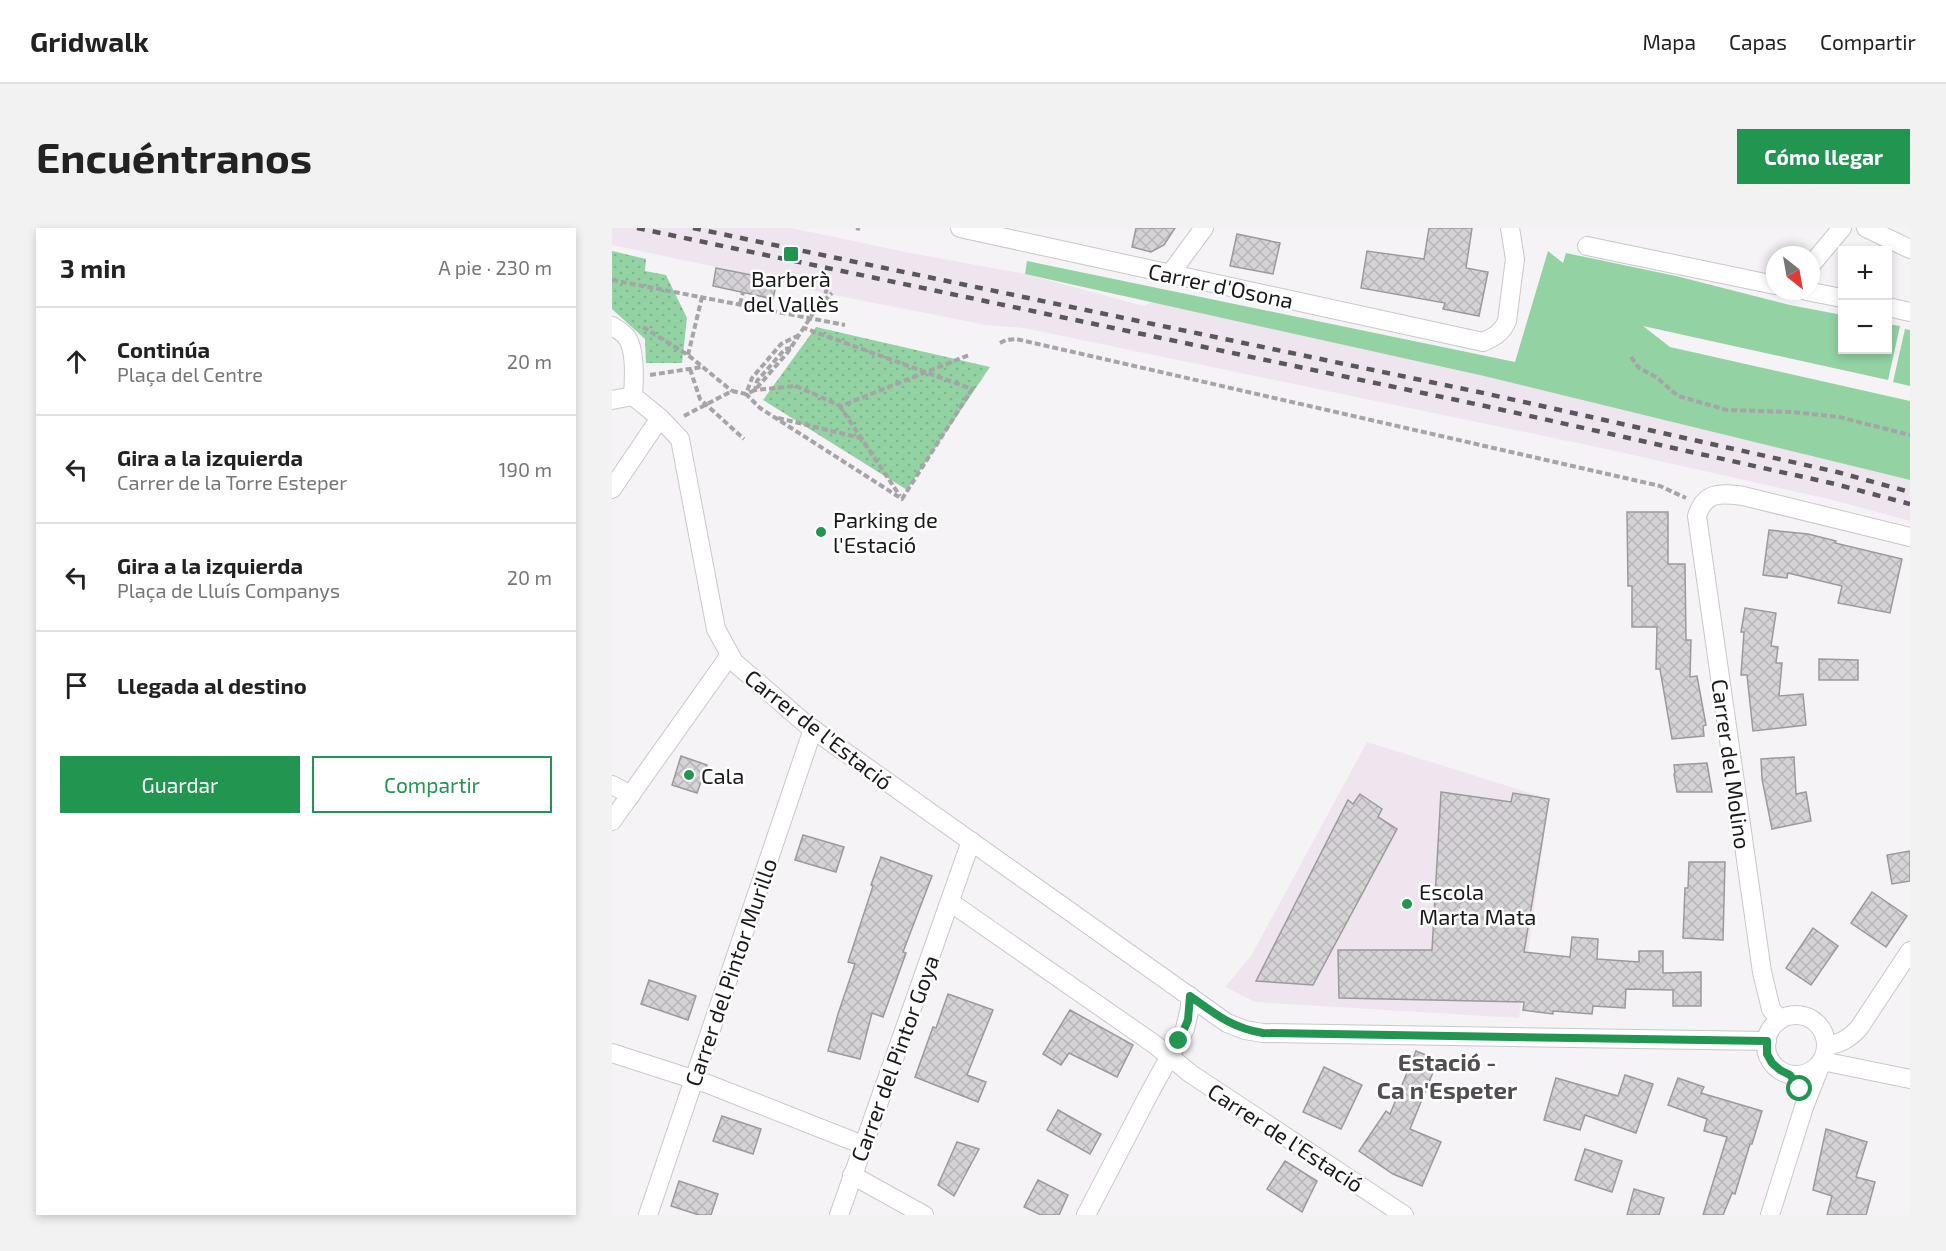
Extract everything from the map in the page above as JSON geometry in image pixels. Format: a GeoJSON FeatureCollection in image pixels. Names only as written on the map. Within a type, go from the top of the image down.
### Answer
{"type":"FeatureCollection","features":[{"type":"Feature","properties":{"kind":"street","name":"Carrer d'Osona"},"geometry":{"type":"LineString","coordinates":[[960,228],[1483,342],[1498,335],[1507,321],[1515,259],[1510,228]]}},
{"type":"Feature","properties":{"kind":"street"},"geometry":{"type":"LineString","coordinates":[[1170,274],[1204,228]]}},
{"type":"Feature","properties":{"kind":"street"},"geometry":{"type":"LineString","coordinates":[[1820,254],[1842,228]]}},
{"type":"Feature","properties":{"kind":"street"},"geometry":{"type":"LineString","coordinates":[[1866,228],[1910,249]]}},
{"type":"Feature","properties":{"kind":"street"},"geometry":{"type":"LineString","coordinates":[[1587,246],[1698,276],[1766,284]]}},
{"type":"Feature","properties":{"kind":"street"},"geometry":{"type":"LineString","coordinates":[[1820,294],[1838,297]]}},
{"type":"Feature","properties":{"kind":"street"},"geometry":{"type":"LineString","coordinates":[[1892,308],[1910,312]]}},
{"type":"Feature","properties":{"kind":"street"},"geometry":{"type":"LineString","coordinates":[[612,326],[628,338],[634,376],[633,396],[612,400]]}},
{"type":"Feature","properties":{"kind":"street","name":"Carrer de l'Estació"},"geometry":{"type":"LineString","coordinates":[[633,396],[660,418],[680,439],[716,629],[734,662],[813,729],[1227,1023],[1245,1030],[1263,1033],[1767,1041]]}},
{"type":"Feature","properties":{"kind":"street"},"geometry":{"type":"LineString","coordinates":[[612,489],[660,418]]}},
{"type":"Feature","properties":{"kind":"street"},"geometry":{"type":"LineString","coordinates":[[1701,504],[1722,493],[1743,496],[1910,537]]}},
{"type":"Feature","properties":{"kind":"street","name":"Carrer del Molino"},"geometry":{"type":"LineString","coordinates":[[1701,504],[1697,516],[1762,972],[1771,1009],[1780,1020]]}},
{"type":"Feature","properties":{"kind":"street"},"geometry":{"type":"LineString","coordinates":[[612,821],[730,655]]}},
{"type":"Feature","properties":{"kind":"street","name":"Carrer del Pintor Murillo"},"geometry":{"type":"LineString","coordinates":[[648,1215],[813,729]]}},
{"type":"Feature","properties":{"kind":"street"},"geometry":{"type":"LineString","coordinates":[[612,786],[631,795]]}},
{"type":"Feature","properties":{"kind":"street","name":"Carrer del Pintor Goya"},"geometry":{"type":"LineString","coordinates":[[839,1215],[971,841]]}},
{"type":"Feature","properties":{"kind":"street","name":"Carrer de l'Estació"},"geometry":{"type":"LineString","coordinates":[[950,902],[1169,1056],[1191,1074],[1393,1212]]}},
{"type":"Feature","properties":{"kind":"street"},"geometry":{"type":"LineString","coordinates":[[1770,1215],[1804,1107],[1824,1054],[1827,1041],[1821,1027],[1813,1020],[1803,1016],[1789,1016],[1780,1020],[1770,1031],[1767,1054],[1772,1063],[1790,1075],[1801,1075],[1811,1071],[1824,1054],[1851,1037],[1859,1028],[1910,951]]}},
{"type":"Feature","properties":{"kind":"street"},"geometry":{"type":"LineString","coordinates":[[1086,1215],[1185,1029],[1190,996]]}},
{"type":"Feature","properties":{"kind":"street"},"geometry":{"type":"LineString","coordinates":[[612,1053],[694,1080],[863,1145]]}},
{"type":"Feature","properties":{"kind":"street"},"geometry":{"type":"LineString","coordinates":[[1824,1054],[1910,1079]]}},
{"type":"Feature","properties":{"kind":"street"},"geometry":{"type":"LineString","coordinates":[[1790,1075],[1804,1097],[1804,1107]]}},
{"type":"Feature","properties":{"kind":"street"},"geometry":{"type":"LineString","coordinates":[[852,1175],[924,1215]]}},
{"type":"Feature","properties":{"kind":"path"},"geometry":{"type":"LineString","coordinates":[[856,228],[860,229]]}},
{"type":"Feature","properties":{"kind":"path"},"geometry":{"type":"LineString","coordinates":[[755,390],[791,348],[825,295],[830,278]]}},
{"type":"Feature","properties":{"kind":"path"},"geometry":{"type":"LineString","coordinates":[[612,280],[846,325]]}},
{"type":"Feature","properties":{"kind":"path"},"geometry":{"type":"LineString","coordinates":[[740,304],[743,292]]}},
{"type":"Feature","properties":{"kind":"path"},"geometry":{"type":"LineString","coordinates":[[816,309],[832,293]]}},
{"type":"Feature","properties":{"kind":"path"},"geometry":{"type":"LineString","coordinates":[[688,355],[702,297]]}},
{"type":"Feature","properties":{"kind":"path"},"geometry":{"type":"LineString","coordinates":[[641,326],[688,355],[732,391],[746,394],[760,408],[902,499]]}},
{"type":"Feature","properties":{"kind":"path"},"geometry":{"type":"LineString","coordinates":[[804,328],[972,388],[902,499]]}},
{"type":"Feature","properties":{"kind":"path"},"geometry":{"type":"LineString","coordinates":[[746,394],[753,378],[781,344],[799,334]]}},
{"type":"Feature","properties":{"kind":"path"},"geometry":{"type":"LineString","coordinates":[[1000,344],[1006,339],[1016,339],[1324,409],[1660,486],[1701,504]]}},
{"type":"Feature","properties":{"kind":"path"},"geometry":{"type":"LineString","coordinates":[[746,394],[755,390],[796,386],[841,406],[969,355]]}},
{"type":"Feature","properties":{"kind":"path"},"geometry":{"type":"LineString","coordinates":[[1631,357],[1639,368],[1656,377],[1678,396],[1727,410],[1792,412],[1839,417],[1910,435]]}},
{"type":"Feature","properties":{"kind":"path"},"geometry":{"type":"LineString","coordinates":[[645,375],[703,367]]}},
{"type":"Feature","properties":{"kind":"path"},"geometry":{"type":"LineString","coordinates":[[690,369],[700,399],[744,439]]}},
{"type":"Feature","properties":{"kind":"path"},"geometry":{"type":"LineString","coordinates":[[684,416],[732,391]]}},
{"type":"Feature","properties":{"kind":"path"},"geometry":{"type":"LineString","coordinates":[[839,405],[902,499]]}},
{"type":"Feature","properties":{"kind":"path"},"geometry":{"type":"LineString","coordinates":[[773,416],[862,438]]}},
{"type":"Feature","properties":{"kind":"shaded area"},"geometry":{"type":"Polygon","coordinates":[[[612,228],[792,228],[1025,274],[1144,306],[1153,302],[1484,376],[1910,480],[1910,521],[1833,500],[1597,447],[1024,328],[986,325],[809,290],[777,280],[612,245],[612,228]]]}},
{"type":"Feature","properties":{"kind":"shaded area","name":"Escola Marta Mata"},"geometry":{"type":"Polygon","coordinates":[[[1367,742],[1549,799],[1519,1018],[1255,1002],[1225,987],[1251,956],[1367,742]]]}},
{"type":"Feature","properties":{"kind":"green space"},"geometry":{"type":"Polygon","coordinates":[[[612,251],[646,259],[645,271],[666,275],[687,318],[682,363],[646,363],[645,339],[612,309],[612,251]]]}},
{"type":"Feature","properties":{"kind":"green space"},"geometry":{"type":"Polygon","coordinates":[[[1548,251],[1563,263],[1566,253],[1676,276],[1766,300],[1838,314],[1838,354],[1892,354],[1892,325],[1900,326],[1888,380],[1643,326],[1670,347],[1910,401],[1910,480],[1484,376],[1025,274],[1027,261],[1515,362],[1548,251]]]}},
{"type":"Feature","properties":{"kind":"green space"},"geometry":{"type":"Polygon","coordinates":[[[816,327],[990,367],[907,490],[763,400],[816,327]]]}},
{"type":"Feature","properties":{"kind":"green space"},"geometry":{"type":"Polygon","coordinates":[[[1905,329],[1910,330],[1910,386],[1893,382],[1905,329]]]}},
{"type":"Feature","properties":{"kind":"building"},"geometry":{"type":"Polygon","coordinates":[[[1136,228],[1175,228],[1164,245],[1151,252],[1132,247],[1136,228]]]}},
{"type":"Feature","properties":{"kind":"building"},"geometry":{"type":"Polygon","coordinates":[[[1429,228],[1472,228],[1466,268],[1488,272],[1479,316],[1443,309],[1445,303],[1361,288],[1367,251],[1424,259],[1429,228]]]}},
{"type":"Feature","properties":{"kind":"building"},"geometry":{"type":"Polygon","coordinates":[[[1237,234],[1280,243],[1273,274],[1230,266],[1237,234]]]}},
{"type":"Feature","properties":{"kind":"building"},"geometry":{"type":"Polygon","coordinates":[[[716,268],[777,280],[773,299],[713,286],[716,268]]]}},
{"type":"Feature","properties":{"kind":"building"},"geometry":{"type":"Polygon","coordinates":[[[1627,512],[1668,512],[1668,564],[1685,564],[1686,640],[1691,640],[1690,677],[1697,676],[1706,725],[1703,726],[1704,736],[1672,739],[1660,669],[1656,669],[1657,627],[1632,627],[1632,586],[1628,586],[1627,512]]]}},
{"type":"Feature","properties":{"kind":"building"},"geometry":{"type":"Polygon","coordinates":[[[1769,530],[1808,534],[1902,559],[1890,613],[1838,603],[1842,586],[1788,573],[1787,578],[1763,575],[1769,530]]]}},
{"type":"Feature","properties":{"kind":"building"},"geometry":{"type":"Polygon","coordinates":[[[1745,608],[1776,613],[1771,646],[1778,647],[1776,663],[1782,663],[1779,696],[1803,694],[1806,725],[1753,731],[1747,675],[1741,675],[1744,632],[1741,632],[1745,608]]]}},
{"type":"Feature","properties":{"kind":"building"},"geometry":{"type":"Polygon","coordinates":[[[1819,659],[1858,660],[1858,680],[1819,680],[1819,659]]]}},
{"type":"Feature","properties":{"kind":"building","name":"Cala"},"geometry":{"type":"Polygon","coordinates":[[[681,756],[707,765],[697,793],[672,785],[681,756]]]}},
{"type":"Feature","properties":{"kind":"building"},"geometry":{"type":"Polygon","coordinates":[[[1794,757],[1796,794],[1806,792],[1811,821],[1772,829],[1762,779],[1761,759],[1794,757]]]}},
{"type":"Feature","properties":{"kind":"building"},"geometry":{"type":"Polygon","coordinates":[[[1707,763],[1712,792],[1677,792],[1674,765],[1707,763]]]}},
{"type":"Feature","properties":{"kind":"building"},"geometry":{"type":"Polygon","coordinates":[[[1441,792],[1511,802],[1513,793],[1549,799],[1524,952],[1570,957],[1572,937],[1598,939],[1597,959],[1639,962],[1639,951],[1663,951],[1663,973],[1701,972],[1701,1006],[1673,1006],[1673,990],[1626,989],[1625,1008],[1593,1006],[1592,1014],[1553,1011],[1553,1014],[1523,1010],[1524,1002],[1339,998],[1338,950],[1432,950],[1441,792]]]}},
{"type":"Feature","properties":{"kind":"building"},"geometry":{"type":"Polygon","coordinates":[[[1360,794],[1382,809],[1378,817],[1397,829],[1313,985],[1256,981],[1348,800],[1353,804],[1360,794]]]}},
{"type":"Feature","properties":{"kind":"building"},"geometry":{"type":"Polygon","coordinates":[[[803,835],[844,847],[836,872],[795,860],[803,835]]]}},
{"type":"Feature","properties":{"kind":"building"},"geometry":{"type":"Polygon","coordinates":[[[1910,851],[1910,881],[1892,884],[1887,855],[1910,851]]]}},
{"type":"Feature","properties":{"kind":"building"},"geometry":{"type":"Polygon","coordinates":[[[881,857],[932,876],[903,952],[906,953],[883,1017],[872,1013],[860,1059],[828,1051],[855,964],[848,962],[881,857]]]}},
{"type":"Feature","properties":{"kind":"building"},"geometry":{"type":"Polygon","coordinates":[[[1689,862],[1725,862],[1723,940],[1683,938],[1685,888],[1688,888],[1689,862]]]}},
{"type":"Feature","properties":{"kind":"building"},"geometry":{"type":"Polygon","coordinates":[[[1872,892],[1907,916],[1886,947],[1851,923],[1872,892]]]}},
{"type":"Feature","properties":{"kind":"building"},"geometry":{"type":"Polygon","coordinates":[[[1813,928],[1838,946],[1811,985],[1786,968],[1813,928]]]}},
{"type":"Feature","properties":{"kind":"building"},"geometry":{"type":"Polygon","coordinates":[[[649,980],[696,996],[688,1020],[641,1004],[649,980]]]}},
{"type":"Feature","properties":{"kind":"building"},"geometry":{"type":"Polygon","coordinates":[[[948,994],[993,1010],[967,1075],[986,1082],[978,1102],[915,1077],[948,994]]]}},
{"type":"Feature","properties":{"kind":"building"},"geometry":{"type":"Polygon","coordinates":[[[1070,1010],[1133,1045],[1117,1077],[1069,1053],[1061,1065],[1043,1054],[1070,1010]]]}},
{"type":"Feature","properties":{"kind":"building"},"geometry":{"type":"Polygon","coordinates":[[[1416,1051],[1438,1060],[1410,1129],[1441,1142],[1422,1186],[1393,1174],[1359,1151],[1386,1111],[1390,1114],[1416,1051]]]}},
{"type":"Feature","properties":{"kind":"building"},"geometry":{"type":"Polygon","coordinates":[[[1324,1067],[1362,1085],[1341,1129],[1303,1112],[1324,1067]]]}},
{"type":"Feature","properties":{"kind":"building"},"geometry":{"type":"Polygon","coordinates":[[[1625,1075],[1653,1084],[1636,1133],[1585,1115],[1580,1130],[1544,1120],[1556,1078],[1618,1096],[1625,1075]]]}},
{"type":"Feature","properties":{"kind":"building"},"geometry":{"type":"Polygon","coordinates":[[[1678,1078],[1704,1087],[1701,1093],[1762,1111],[1735,1194],[1732,1193],[1723,1215],[1703,1215],[1727,1137],[1704,1131],[1707,1119],[1668,1105],[1678,1078]]]}},
{"type":"Feature","properties":{"kind":"building"},"geometry":{"type":"Polygon","coordinates":[[[1058,1110],[1101,1134],[1090,1154],[1047,1130],[1058,1110]]]}},
{"type":"Feature","properties":{"kind":"building"},"geometry":{"type":"Polygon","coordinates":[[[722,1116],[761,1129],[753,1154],[713,1141],[722,1116]]]}},
{"type":"Feature","properties":{"kind":"building"},"geometry":{"type":"Polygon","coordinates":[[[1826,1129],[1867,1142],[1856,1177],[1875,1182],[1866,1215],[1827,1215],[1832,1196],[1813,1190],[1826,1129]]]}},
{"type":"Feature","properties":{"kind":"building"},"geometry":{"type":"Polygon","coordinates":[[[957,1142],[979,1149],[954,1196],[938,1185],[957,1142]]]}},
{"type":"Feature","properties":{"kind":"building"},"geometry":{"type":"Polygon","coordinates":[[[1585,1149],[1622,1161],[1612,1192],[1575,1180],[1585,1149]]]}},
{"type":"Feature","properties":{"kind":"building"},"geometry":{"type":"Polygon","coordinates":[[[1285,1161],[1317,1181],[1302,1212],[1267,1189],[1285,1161]]]}},
{"type":"Feature","properties":{"kind":"building"},"geometry":{"type":"Polygon","coordinates":[[[1038,1180],[1068,1195],[1059,1215],[1041,1215],[1024,1207],[1038,1180]]]}},
{"type":"Feature","properties":{"kind":"building"},"geometry":{"type":"Polygon","coordinates":[[[679,1181],[718,1194],[711,1215],[699,1215],[671,1206],[679,1181]]]}},
{"type":"Feature","properties":{"kind":"building"},"geometry":{"type":"Polygon","coordinates":[[[1634,1189],[1664,1198],[1659,1215],[1627,1215],[1634,1189]]]}},
{"type":"Feature","properties":{"kind":"railway"},"geometry":{"type":"LineString","coordinates":[[637,228],[1485,406],[1835,484],[1910,504]]}},
{"type":"Feature","properties":{"kind":"railway"},"geometry":{"type":"LineString","coordinates":[[693,228],[1488,394],[1837,472],[1910,492]]}},
{"type":"Feature","properties":{"kind":"place","name":"Barberà del Vallès"},"geometry":{"type":"Point","coordinates":[791,254]}},
{"type":"Feature","properties":{"kind":"place","name":"Parking de l'Estació"},"geometry":{"type":"Point","coordinates":[821,532]}},
{"type":"Feature","properties":{"kind":"place","name":"Cala"},"geometry":{"type":"Point","coordinates":[689,775]}},
{"type":"Feature","properties":{"kind":"place","name":"Escola Marta Mata"},"geometry":{"type":"Point","coordinates":[1407,904]}},
{"type":"Feature","properties":{"kind":"district","name":"Estació - Ca n'Espeter"},"geometry":{"type":"Point","coordinates":[1447,1075]}},
{"type":"Feature","properties":{"kind":"route"},"geometry":{"type":"LineString","coordinates":[[1179,1041],[1188,1020],[1190,996],[1227,1023],[1245,1030],[1263,1033],[1767,1041],[1767,1054],[1772,1063],[1790,1075],[1800,1089]]}}]}
